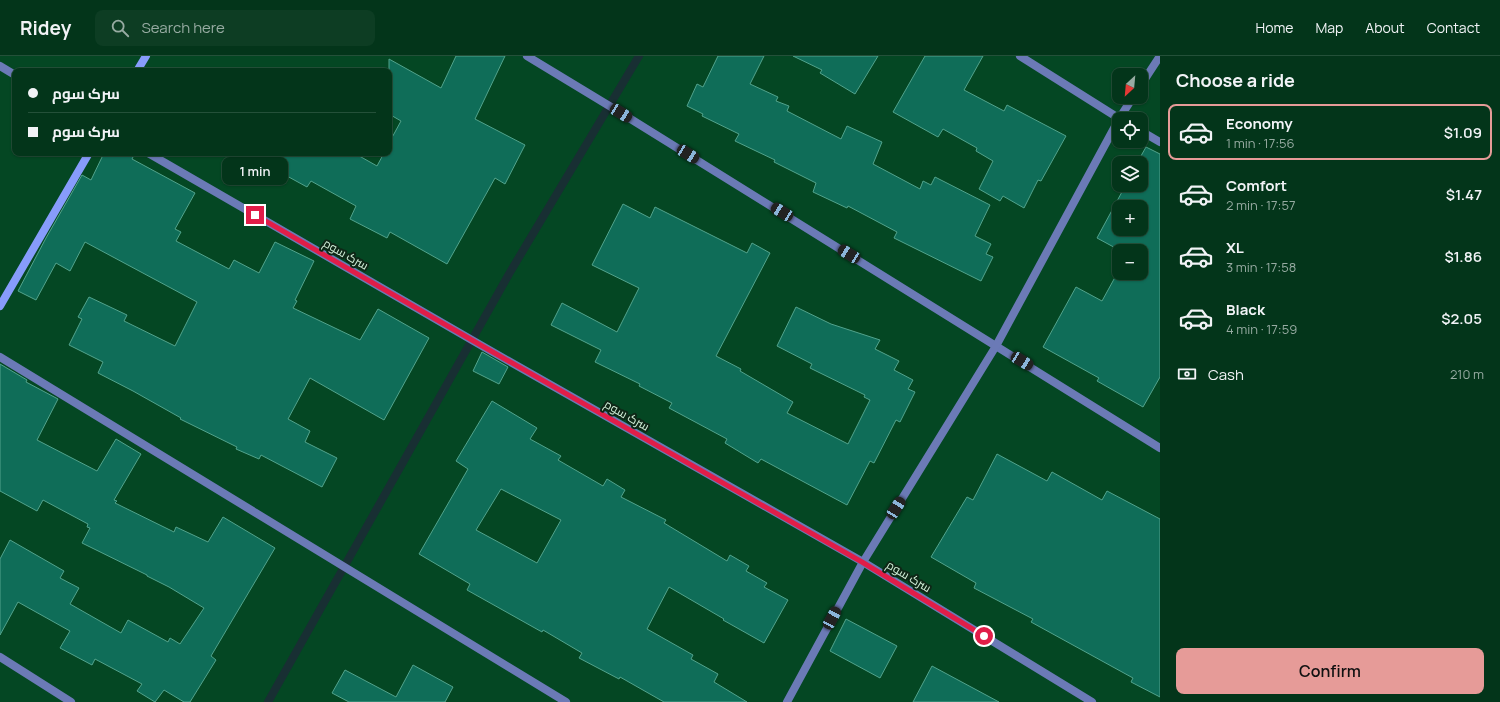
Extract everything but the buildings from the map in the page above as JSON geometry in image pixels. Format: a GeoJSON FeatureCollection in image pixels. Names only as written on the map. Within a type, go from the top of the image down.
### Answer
{"type":"FeatureCollection","features":[{"type":"Feature","properties":{"kind":"main road"},"geometry":{"type":"LineString","coordinates":[[139,68],[146,56]]}},
{"type":"Feature","properties":{"kind":"main road"},"geometry":{"type":"LineString","coordinates":[[0,306],[87,156]]}},
{"type":"Feature","properties":{"kind":"street"},"geometry":{"type":"LineString","coordinates":[[527,56],[628,117],[1160,448]]}},
{"type":"Feature","properties":{"kind":"street"},"geometry":{"type":"LineString","coordinates":[[1020,56],[1112,115]]}},
{"type":"Feature","properties":{"kind":"street"},"geometry":{"type":"LineString","coordinates":[[1148,74],[1160,56]]}},
{"type":"Feature","properties":{"kind":"street"},"geometry":{"type":"LineString","coordinates":[[0,66],[12,73]]}},
{"type":"Feature","properties":{"kind":"street"},"geometry":{"type":"LineString","coordinates":[[788,702],[862,562],[996,346],[1112,132]]}},
{"type":"Feature","properties":{"kind":"street"},"geometry":{"type":"LineString","coordinates":[[1148,135],[1160,142]]}},
{"type":"Feature","properties":{"kind":"street","name":"سرک سوم"},"geometry":{"type":"LineString","coordinates":[[153,156],[477,343],[862,562],[1092,702]]}},
{"type":"Feature","properties":{"kind":"street"},"geometry":{"type":"LineString","coordinates":[[0,357],[566,702]]}},
{"type":"Feature","properties":{"kind":"street"},"geometry":{"type":"LineString","coordinates":[[0,657],[70,702]]}},
{"type":"Feature","properties":{"kind":"waterway"},"geometry":{"type":"LineString","coordinates":[[268,702],[509,274],[639,56]]}},
{"type":"Feature","properties":{"kind":"route"},"geometry":{"type":"LineString","coordinates":[[255,215],[862,562],[984,636]]}}]}
